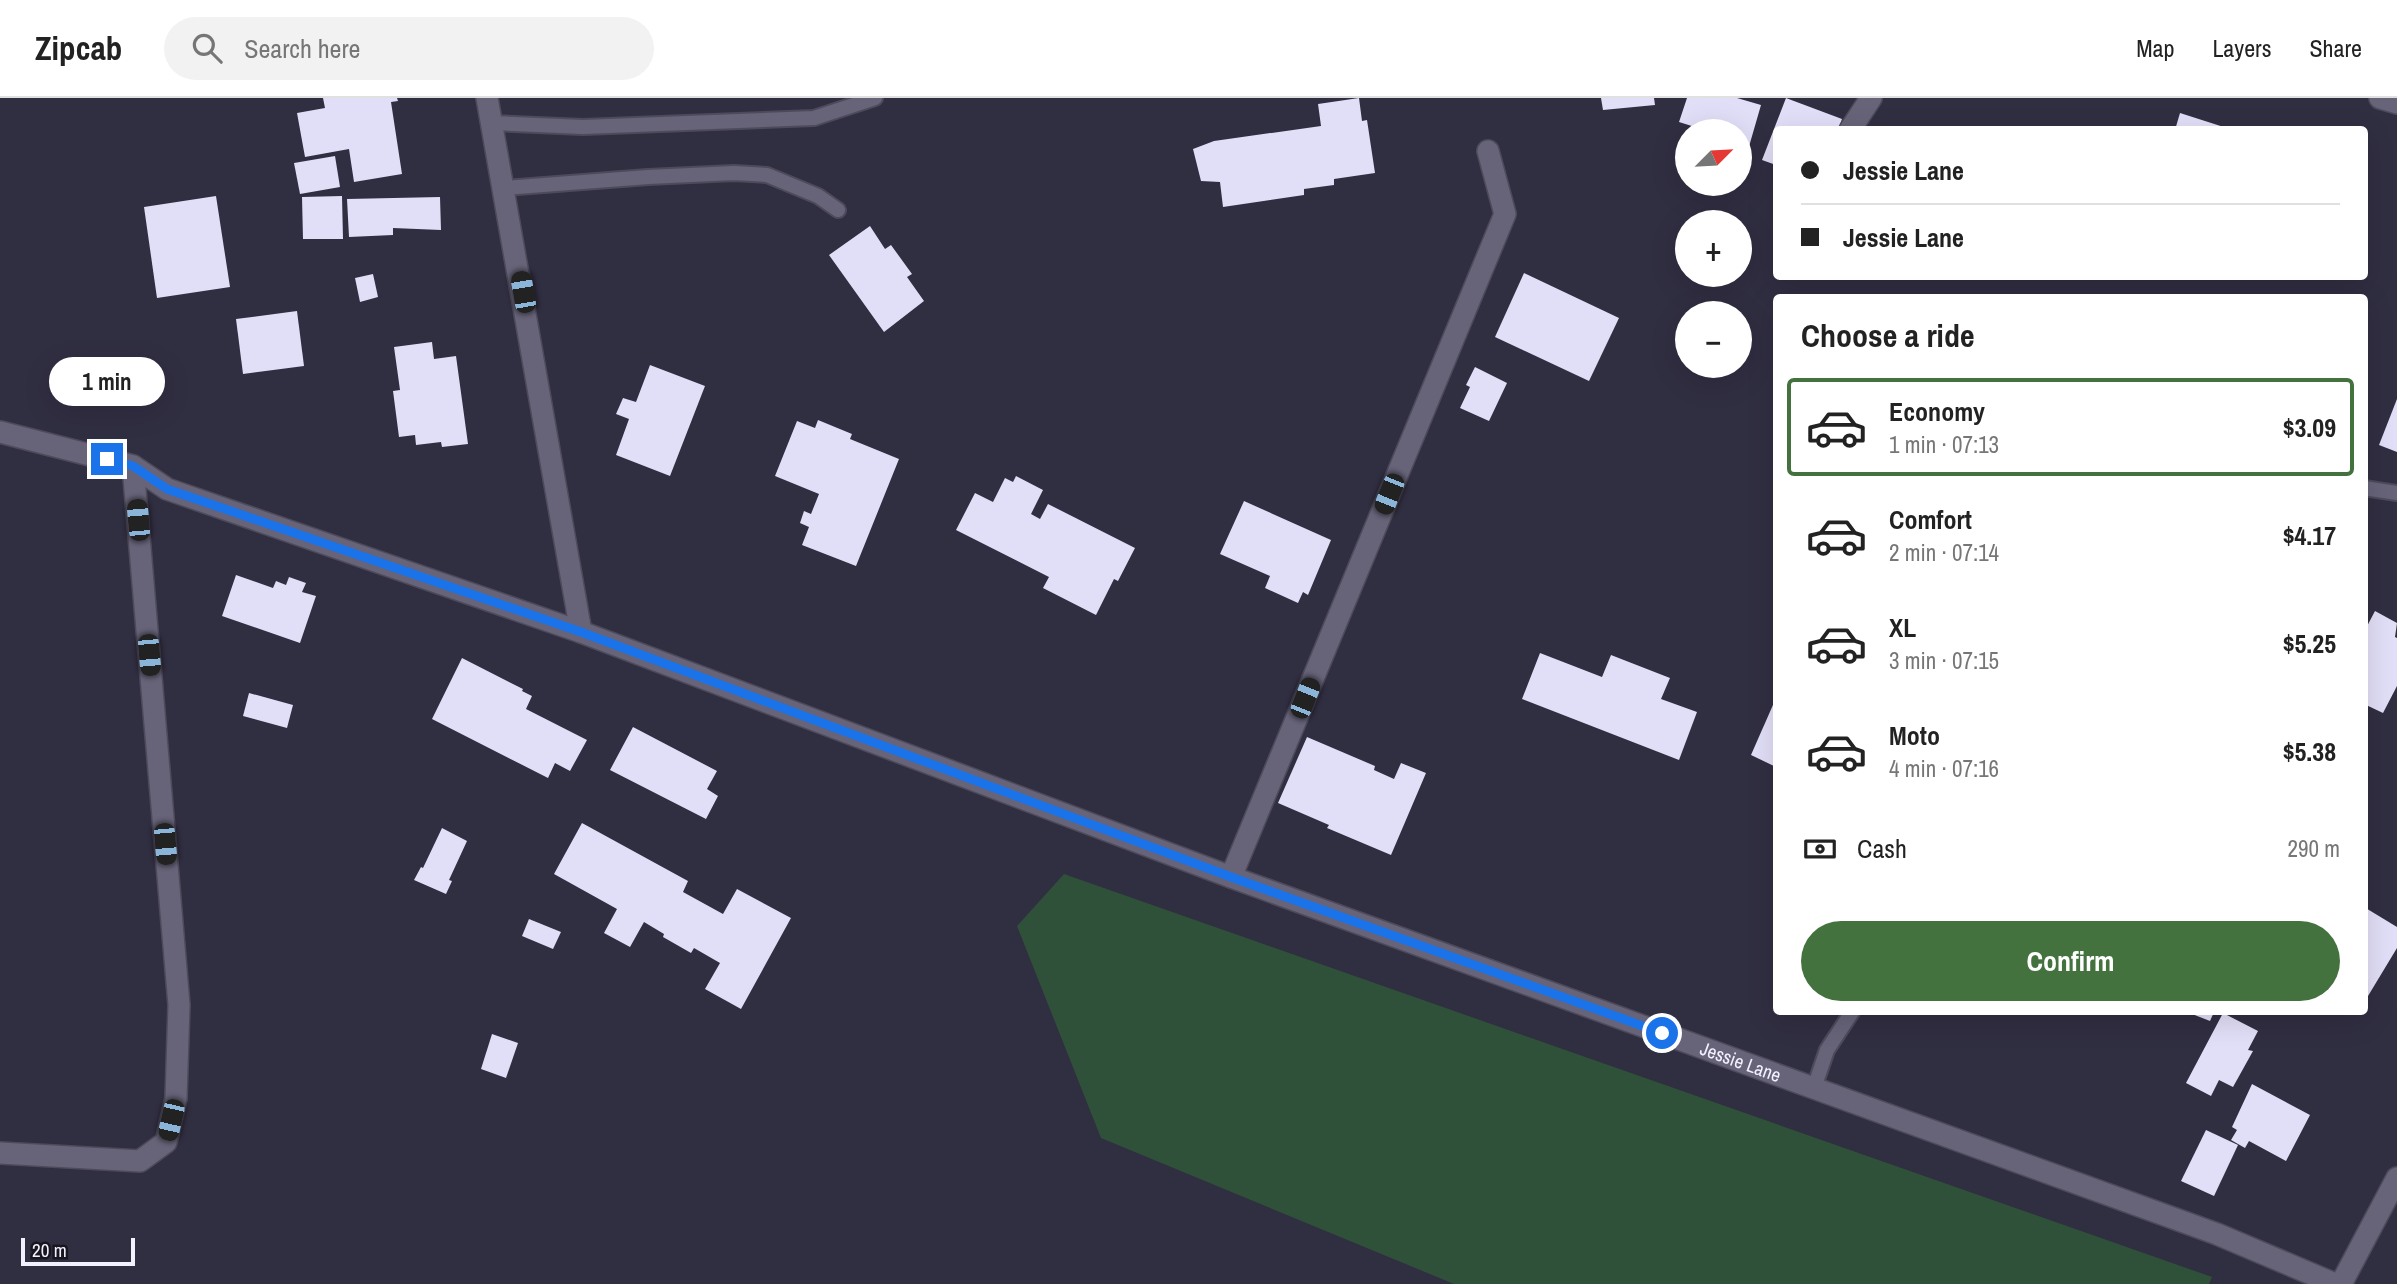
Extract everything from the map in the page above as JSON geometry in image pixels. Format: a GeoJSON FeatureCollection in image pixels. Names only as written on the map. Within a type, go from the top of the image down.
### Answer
{"type":"FeatureCollection","features":[{"type":"Feature","properties":{"kind":"street"},"geometry":{"type":"LineString","coordinates":[[487,98],[505,188],[581,632]]}},
{"type":"Feature","properties":{"kind":"street"},"geometry":{"type":"LineString","coordinates":[[1853,126],[1871,98]]}},
{"type":"Feature","properties":{"kind":"street"},"geometry":{"type":"LineString","coordinates":[[2380,98],[2397,103]]}},
{"type":"Feature","properties":{"kind":"street"},"geometry":{"type":"LineString","coordinates":[[1231,877],[1505,214],[1488,151]]}},
{"type":"Feature","properties":{"kind":"street","name":"Jessie Lane"},"geometry":{"type":"LineString","coordinates":[[0,432],[133,466],[167,489],[581,632],[1231,877],[2217,1234],[2335,1284]]}},
{"type":"Feature","properties":{"kind":"street"},"geometry":{"type":"LineString","coordinates":[[0,1153],[140,1161],[166,1142],[176,1098],[179,1005],[133,466]]}},
{"type":"Feature","properties":{"kind":"street"},"geometry":{"type":"LineString","coordinates":[[2341,1284],[2397,1178]]}},
{"type":"Feature","properties":{"kind":"lane"},"geometry":{"type":"LineString","coordinates":[[493,123],[583,127],[814,118],[875,98]]}},
{"type":"Feature","properties":{"kind":"lane"},"geometry":{"type":"LineString","coordinates":[[505,188],[648,177],[734,173],[767,175],[818,196],[838,210]]}},
{"type":"Feature","properties":{"kind":"lane"},"geometry":{"type":"LineString","coordinates":[[2368,489],[2397,493]]}},
{"type":"Feature","properties":{"kind":"lane"},"geometry":{"type":"LineString","coordinates":[[1814,1088],[1827,1050],[1850,1015]]}},
{"type":"Feature","properties":{"kind":"green space"},"geometry":{"type":"Polygon","coordinates":[[[1064,874],[2212,1277],[2209,1284],[1454,1284],[1101,1138],[1017,926],[1064,874]]]}},
{"type":"Feature","properties":{"kind":"building"},"geometry":{"type":"Polygon","coordinates":[[[323,98],[397,98],[398,101],[391,102],[402,174],[354,182],[349,149],[305,157],[297,113],[325,108],[323,98]]]}},
{"type":"Feature","properties":{"kind":"building"},"geometry":{"type":"Polygon","coordinates":[[[1359,98],[1362,121],[1367,120],[1375,173],[1334,179],[1334,185],[1304,189],[1304,195],[1223,207],[1220,182],[1201,181],[1193,149],[1214,141],[1321,126],[1318,104],[1359,98]]]}},
{"type":"Feature","properties":{"kind":"building"},"geometry":{"type":"Polygon","coordinates":[[[1601,98],[1654,98],[1655,105],[1603,110],[1601,98]]]}},
{"type":"Feature","properties":{"kind":"building"},"geometry":{"type":"Polygon","coordinates":[[[1687,98],[1737,98],[1761,105],[1752,136],[1752,119],[1680,119],[1687,98]]]}},
{"type":"Feature","properties":{"kind":"building"},"geometry":{"type":"Polygon","coordinates":[[[1786,98],[1842,119],[1839,126],[1775,126],[1786,98]]]}},
{"type":"Feature","properties":{"kind":"building"},"geometry":{"type":"Polygon","coordinates":[[[2180,113],[2221,126],[2176,126],[2180,113]]]}},
{"type":"Feature","properties":{"kind":"building"},"geometry":{"type":"Polygon","coordinates":[[[1773,132],[1773,164],[1762,160],[1773,132]]]}},
{"type":"Feature","properties":{"kind":"building"},"geometry":{"type":"Polygon","coordinates":[[[335,156],[340,187],[300,194],[294,163],[335,156]]]}},
{"type":"Feature","properties":{"kind":"building"},"geometry":{"type":"Polygon","coordinates":[[[216,196],[230,287],[157,298],[144,207],[216,196]]]}},
{"type":"Feature","properties":{"kind":"building"},"geometry":{"type":"Polygon","coordinates":[[[342,196],[343,239],[303,239],[302,197],[342,196]]]}},
{"type":"Feature","properties":{"kind":"building"},"geometry":{"type":"Polygon","coordinates":[[[440,197],[441,230],[393,228],[393,235],[349,237],[347,199],[440,197]]]}},
{"type":"Feature","properties":{"kind":"building"},"geometry":{"type":"Polygon","coordinates":[[[870,226],[885,249],[891,245],[912,274],[907,277],[924,301],[884,332],[829,255],[870,226]]]}},
{"type":"Feature","properties":{"kind":"building"},"geometry":{"type":"Polygon","coordinates":[[[1524,273],[1619,318],[1589,381],[1495,337],[1524,273]]]}},
{"type":"Feature","properties":{"kind":"building"},"geometry":{"type":"Polygon","coordinates":[[[373,274],[378,297],[360,302],[355,278],[373,274]]]}},
{"type":"Feature","properties":{"kind":"building"},"geometry":{"type":"Polygon","coordinates":[[[297,311],[304,366],[243,374],[236,319],[297,311]]]}},
{"type":"Feature","properties":{"kind":"building"},"geometry":{"type":"Polygon","coordinates":[[[432,342],[434,359],[456,356],[468,444],[442,447],[441,442],[416,445],[415,435],[399,437],[393,391],[400,390],[394,347],[432,342]]]}},
{"type":"Feature","properties":{"kind":"building"},"geometry":{"type":"Polygon","coordinates":[[[650,365],[705,386],[670,476],[616,455],[629,419],[616,414],[623,398],[636,402],[650,365]]]}},
{"type":"Feature","properties":{"kind":"building"},"geometry":{"type":"Polygon","coordinates":[[[1475,367],[1507,383],[1489,421],[1460,408],[1470,387],[1466,385],[1475,367]]]}},
{"type":"Feature","properties":{"kind":"building"},"geometry":{"type":"Polygon","coordinates":[[[2397,399],[2397,452],[2379,445],[2397,399]]]}},
{"type":"Feature","properties":{"kind":"building"},"geometry":{"type":"Polygon","coordinates":[[[818,420],[852,434],[850,439],[899,459],[856,566],[802,545],[809,527],[800,523],[804,511],[811,514],[819,494],[775,476],[797,421],[815,428],[818,420]]]}},
{"type":"Feature","properties":{"kind":"building"},"geometry":{"type":"Polygon","coordinates":[[[1016,476],[1043,490],[1031,514],[1040,519],[1048,504],[1135,548],[1118,581],[1114,579],[1096,615],[1043,588],[1049,577],[956,530],[975,493],[993,502],[1005,478],[1013,482],[1016,476]]]}},
{"type":"Feature","properties":{"kind":"building"},"geometry":{"type":"Polygon","coordinates":[[[1244,501],[1331,540],[1308,595],[1303,592],[1298,603],[1265,588],[1270,576],[1220,554],[1244,501]]]}},
{"type":"Feature","properties":{"kind":"building"},"geometry":{"type":"Polygon","coordinates":[[[236,575],[273,588],[276,581],[286,585],[289,577],[306,583],[302,592],[316,596],[300,643],[222,616],[236,575]]]}},
{"type":"Feature","properties":{"kind":"building"},"geometry":{"type":"Polygon","coordinates":[[[2375,611],[2397,623],[2397,686],[2383,713],[2368,706],[2368,624],[2375,611]]]}},
{"type":"Feature","properties":{"kind":"building"},"geometry":{"type":"Polygon","coordinates":[[[1540,653],[1602,677],[1611,655],[1670,678],[1661,699],[1697,712],[1679,760],[1522,699],[1540,653]]]}},
{"type":"Feature","properties":{"kind":"building"},"geometry":{"type":"Polygon","coordinates":[[[462,658],[532,696],[526,709],[587,740],[570,771],[555,763],[548,778],[432,719],[462,658]]]}},
{"type":"Feature","properties":{"kind":"building"},"geometry":{"type":"Polygon","coordinates":[[[249,693],[293,705],[287,728],[243,716],[249,693]]]}},
{"type":"Feature","properties":{"kind":"building"},"geometry":{"type":"Polygon","coordinates":[[[1773,705],[1773,766],[1751,755],[1773,705]]]}},
{"type":"Feature","properties":{"kind":"building"},"geometry":{"type":"Polygon","coordinates":[[[633,727],[717,771],[707,789],[718,796],[706,819],[610,770],[633,727]]]}},
{"type":"Feature","properties":{"kind":"building"},"geometry":{"type":"Polygon","coordinates":[[[1307,737],[1375,766],[1374,770],[1394,779],[1401,763],[1426,773],[1391,855],[1327,828],[1329,825],[1278,803],[1307,737]]]}},
{"type":"Feature","properties":{"kind":"building"},"geometry":{"type":"Polygon","coordinates":[[[582,823],[688,881],[683,892],[723,914],[737,889],[791,918],[741,1009],[705,989],[720,963],[694,948],[691,953],[644,922],[630,947],[604,933],[617,909],[554,874],[582,823]]]}},
{"type":"Feature","properties":{"kind":"building"},"geometry":{"type":"Polygon","coordinates":[[[442,828],[467,841],[449,880],[452,881],[446,894],[414,880],[421,867],[423,868],[442,828]]]}},
{"type":"Feature","properties":{"kind":"building"},"geometry":{"type":"Polygon","coordinates":[[[2368,909],[2397,927],[2397,948],[2368,996],[2368,909]]]}},
{"type":"Feature","properties":{"kind":"building"},"geometry":{"type":"Polygon","coordinates":[[[529,919],[561,932],[553,949],[522,936],[529,919]]]}},
{"type":"Feature","properties":{"kind":"building"},"geometry":{"type":"Polygon","coordinates":[[[2195,1015],[2213,1015],[2210,1021],[2195,1015]]]}},
{"type":"Feature","properties":{"kind":"building"},"geometry":{"type":"Polygon","coordinates":[[[2222,1015],[2258,1031],[2248,1050],[2253,1051],[2233,1087],[2219,1080],[2211,1096],[2186,1083],[2222,1015]]]}},
{"type":"Feature","properties":{"kind":"building"},"geometry":{"type":"Polygon","coordinates":[[[492,1034],[518,1043],[506,1078],[481,1069],[492,1034]]]}},
{"type":"Feature","properties":{"kind":"building"},"geometry":{"type":"Polygon","coordinates":[[[2252,1084],[2310,1115],[2286,1161],[2249,1141],[2245,1148],[2231,1140],[2237,1130],[2232,1127],[2252,1084]]]}},
{"type":"Feature","properties":{"kind":"building"},"geometry":{"type":"Polygon","coordinates":[[[2206,1130],[2238,1145],[2214,1196],[2181,1181],[2206,1130]]]}},
{"type":"Feature","properties":{"kind":"route"},"geometry":{"type":"LineString","coordinates":[[107,459],[133,466],[167,489],[581,632],[1231,877],[1662,1033]]}}]}
